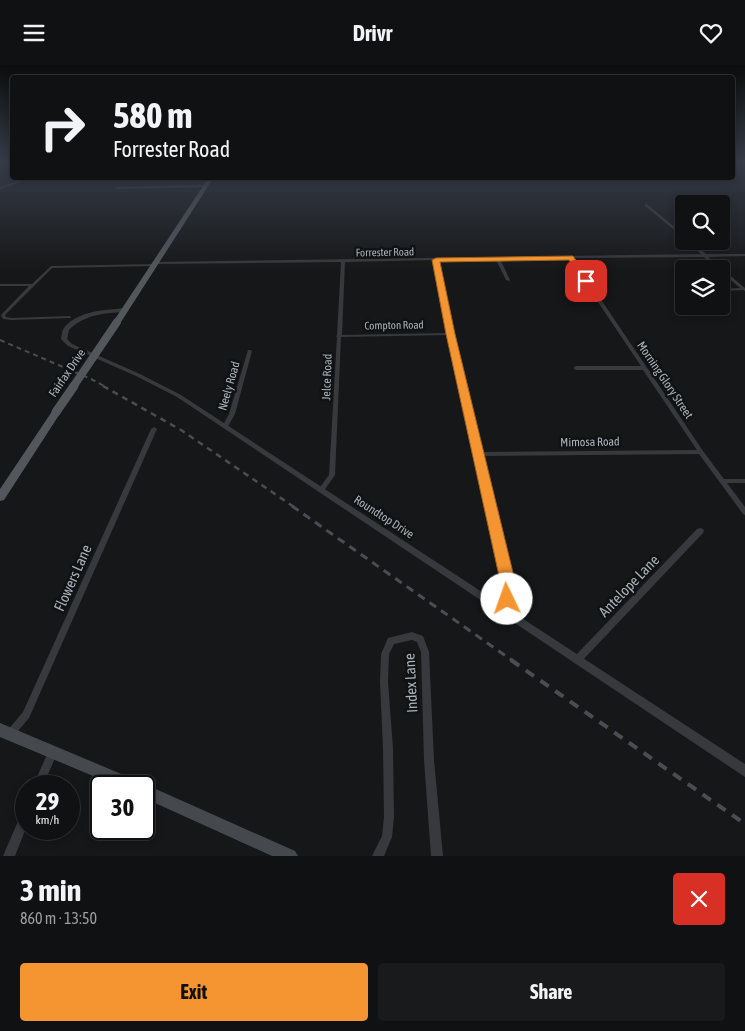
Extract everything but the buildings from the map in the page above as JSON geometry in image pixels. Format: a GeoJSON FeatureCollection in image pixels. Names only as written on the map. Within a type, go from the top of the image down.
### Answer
{"type":"FeatureCollection","features":[{"type":"Feature","properties":{"kind":"main road","name":"Fairfax Drive"},"geometry":{"type":"LineString","coordinates":[[0,497],[199,198]]}},
{"type":"Feature","properties":{"kind":"main road"},"geometry":{"type":"LineString","coordinates":[[5,732],[108,775]]}},
{"type":"Feature","properties":{"kind":"main road"},"geometry":{"type":"LineString","coordinates":[[155,796],[290,856]]}},
{"type":"Feature","properties":{"kind":"street"},"geometry":{"type":"LineString","coordinates":[[646,205],[675,229]]}},
{"type":"Feature","properties":{"kind":"street"},"geometry":{"type":"LineString","coordinates":[[698,250],[710,260]]}},
{"type":"Feature","properties":{"kind":"street","name":"Forrester Road"},"geometry":{"type":"LineString","coordinates":[[32,285],[48,269],[59,266],[745,255]]}},
{"type":"Feature","properties":{"kind":"street","name":"Morning Glory Street"},"geometry":{"type":"LineString","coordinates":[[571,258],[644,368],[745,512]]}},
{"type":"Feature","properties":{"kind":"street"},"geometry":{"type":"LineString","coordinates":[[498,259],[508,280]]}},
{"type":"Feature","properties":{"kind":"street"},"geometry":{"type":"LineString","coordinates":[[436,260],[450,334],[508,585],[507,599],[502,610]]}},
{"type":"Feature","properties":{"kind":"street","name":"Jelce Road"},"geometry":{"type":"LineString","coordinates":[[321,491],[332,475],[343,261]]}},
{"type":"Feature","properties":{"kind":"street"},"geometry":{"type":"LineString","coordinates":[[730,277],[744,290]]}},
{"type":"Feature","properties":{"kind":"street"},"geometry":{"type":"LineString","coordinates":[[0,285],[32,285]]}},
{"type":"Feature","properties":{"kind":"street"},"geometry":{"type":"LineString","coordinates":[[32,285],[6,310],[3,316],[12,319],[69,317]]}},
{"type":"Feature","properties":{"kind":"street"},"geometry":{"type":"LineString","coordinates":[[730,290],[744,290]]}},
{"type":"Feature","properties":{"kind":"street","name":"Roundtop Drive"},"geometry":{"type":"LineString","coordinates":[[124,310],[106,311],[81,318],[66,329],[64,339],[70,345],[138,375],[179,396],[745,771]]}},
{"type":"Feature","properties":{"kind":"street","name":"Compton Road"},"geometry":{"type":"LineString","coordinates":[[338,337],[450,334]]}},
{"type":"Feature","properties":{"kind":"street","name":"Neely Road"},"geometry":{"type":"LineString","coordinates":[[225,427],[232,414],[250,351]]}},
{"type":"Feature","properties":{"kind":"street"},"geometry":{"type":"LineString","coordinates":[[576,368],[644,368]]}},
{"type":"Feature","properties":{"kind":"street","name":"Flowers Lane"},"geometry":{"type":"LineString","coordinates":[[5,732],[26,715],[154,429]]}},
{"type":"Feature","properties":{"kind":"street","name":"Mimosa Road"},"geometry":{"type":"LineString","coordinates":[[479,454],[701,451]]}},
{"type":"Feature","properties":{"kind":"street"},"geometry":{"type":"LineString","coordinates":[[723,481],[745,481]]}},
{"type":"Feature","properties":{"kind":"street","name":"Antelope Lane"},"geometry":{"type":"LineString","coordinates":[[577,660],[700,531]]}},
{"type":"Feature","properties":{"kind":"street","name":"Index Lane"},"geometry":{"type":"LineString","coordinates":[[378,856],[387,837],[388,817],[385,654],[390,641],[412,636],[420,639],[424,651],[429,760],[437,856]]}},
{"type":"Feature","properties":{"kind":"street"},"geometry":{"type":"LineString","coordinates":[[43,775],[53,751]]}},
{"type":"Feature","properties":{"kind":"street"},"geometry":{"type":"LineString","coordinates":[[10,856],[16,840]]}},
{"type":"Feature","properties":{"kind":"railway"},"geometry":{"type":"LineString","coordinates":[[0,340],[106,387]]}},
{"type":"Feature","properties":{"kind":"railway"},"geometry":{"type":"LineString","coordinates":[[103,386],[181,430],[294,507]]}},
{"type":"Feature","properties":{"kind":"railway"},"geometry":{"type":"LineString","coordinates":[[292,506],[513,661]]}},
{"type":"Feature","properties":{"kind":"railway"},"geometry":{"type":"LineString","coordinates":[[511,660],[745,824]]}},
{"type":"Feature","properties":{"kind":"route"},"geometry":{"type":"LineString","coordinates":[[507,599],[508,585],[450,334],[436,260],[571,258],[586,281]]}}]}
